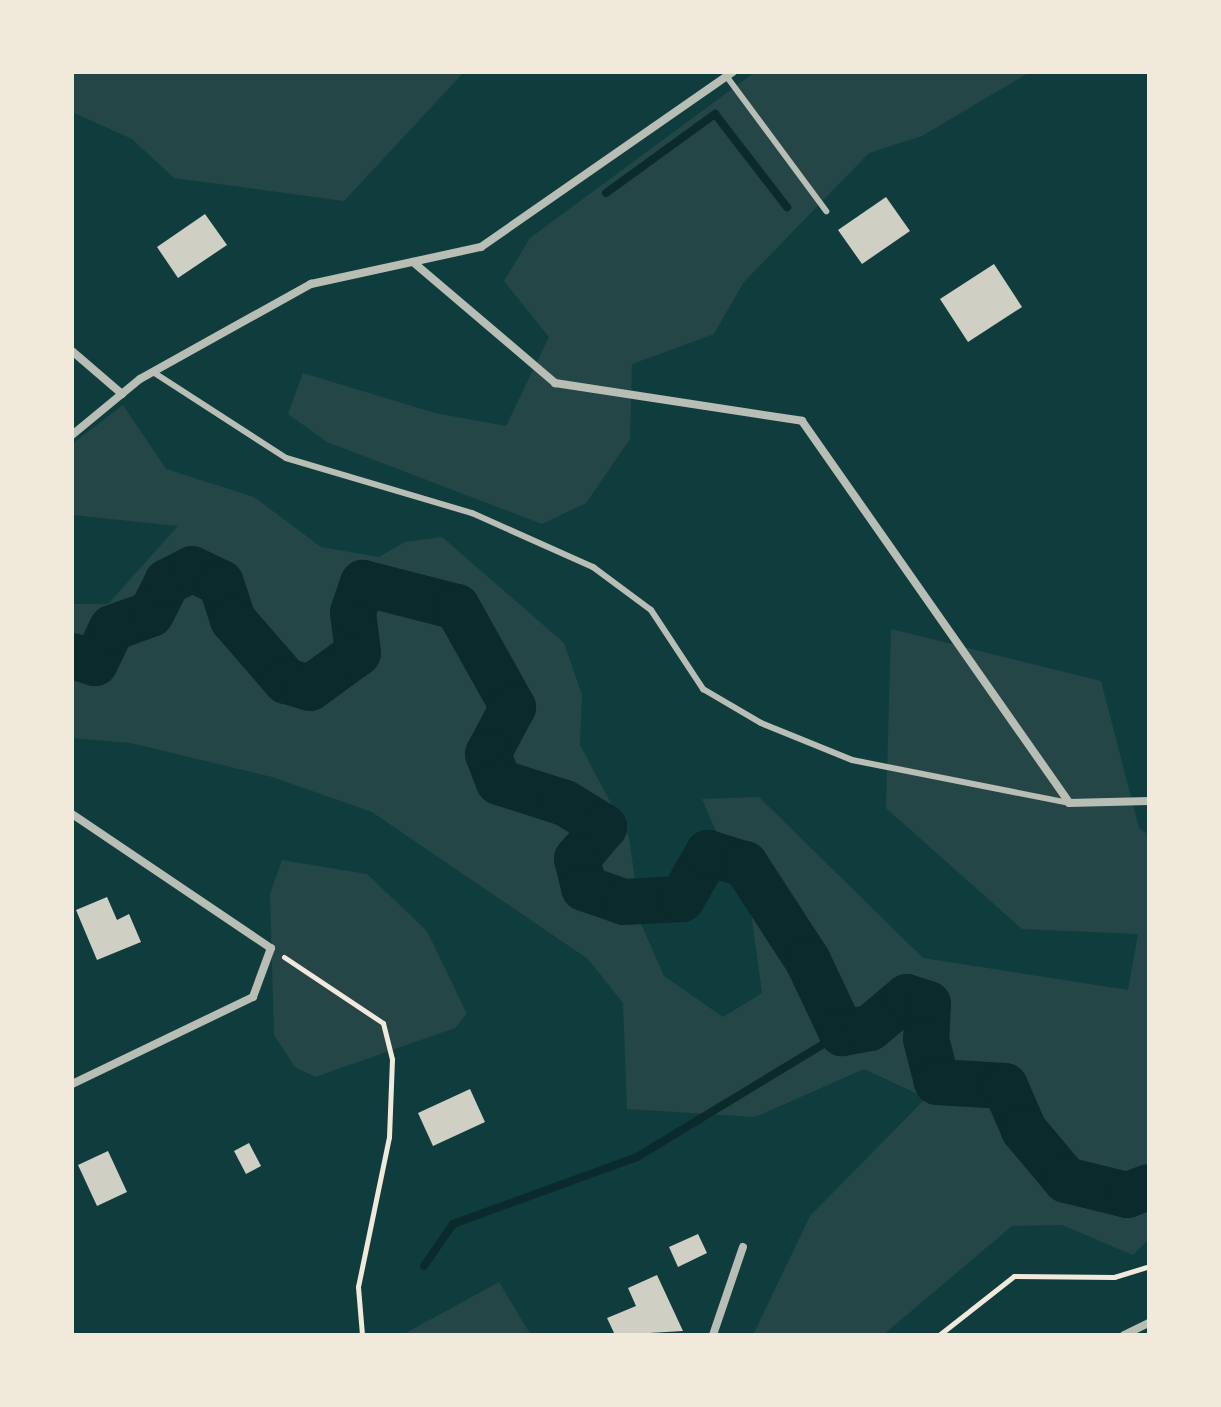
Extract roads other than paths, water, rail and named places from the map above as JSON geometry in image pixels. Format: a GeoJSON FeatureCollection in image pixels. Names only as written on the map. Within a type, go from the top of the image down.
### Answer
{"type":"FeatureCollection","features":[{"type":"Feature","properties":{"kind":"street"},"geometry":{"type":"LineString","coordinates":[[72,435],[153,372],[311,284],[481,247],[730,74]]}},
{"type":"Feature","properties":{"kind":"street"},"geometry":{"type":"LineString","coordinates":[[413,262],[555,383],[802,421],[1069,803],[1149,801]]}},
{"type":"Feature","properties":{"kind":"street"},"geometry":{"type":"LineString","coordinates":[[72,351],[122,394]]}},
{"type":"Feature","properties":{"kind":"street"},"geometry":{"type":"LineString","coordinates":[[72,814],[271,948],[253,997],[72,1084]]}},
{"type":"Feature","properties":{"kind":"street"},"geometry":{"type":"LineString","coordinates":[[713,1335],[743,1247]]}},
{"type":"Feature","properties":{"kind":"street"},"geometry":{"type":"LineString","coordinates":[[1124,1335],[1149,1323]]}},
{"type":"Feature","properties":{"kind":"lane"},"geometry":{"type":"LineString","coordinates":[[730,74],[826,211]]}},
{"type":"Feature","properties":{"kind":"lane"},"geometry":{"type":"LineString","coordinates":[[153,372],[286,458],[472,513],[593,567],[651,610],[703,689],[761,723],[852,760],[1069,803]]}},
{"type":"Feature","properties":{"kind":"waterway"},"geometry":{"type":"LineString","coordinates":[[606,193],[715,114],[787,207]]}},
{"type":"Feature","properties":{"kind":"waterway"},"geometry":{"type":"LineString","coordinates":[[72,656],[95,663],[112,628],[151,614],[167,582],[192,569],[221,583],[233,620],[286,681],[310,688],[358,653],[353,612],[363,583],[457,607],[513,707],[488,754],[499,782],[565,803],[604,827],[577,859],[584,888],[624,902],[682,899],[708,853],[745,864],[808,961],[842,1033],[870,1028],[907,997],[928,1004],[926,1039],[937,1082],[1005,1086],[1024,1130],[1066,1180],[1127,1195],[1149,1187]]}},
{"type":"Feature","properties":{"kind":"waterway"},"geometry":{"type":"LineString","coordinates":[[424,1266],[453,1224],[637,1157],[842,1033]]}}]}
